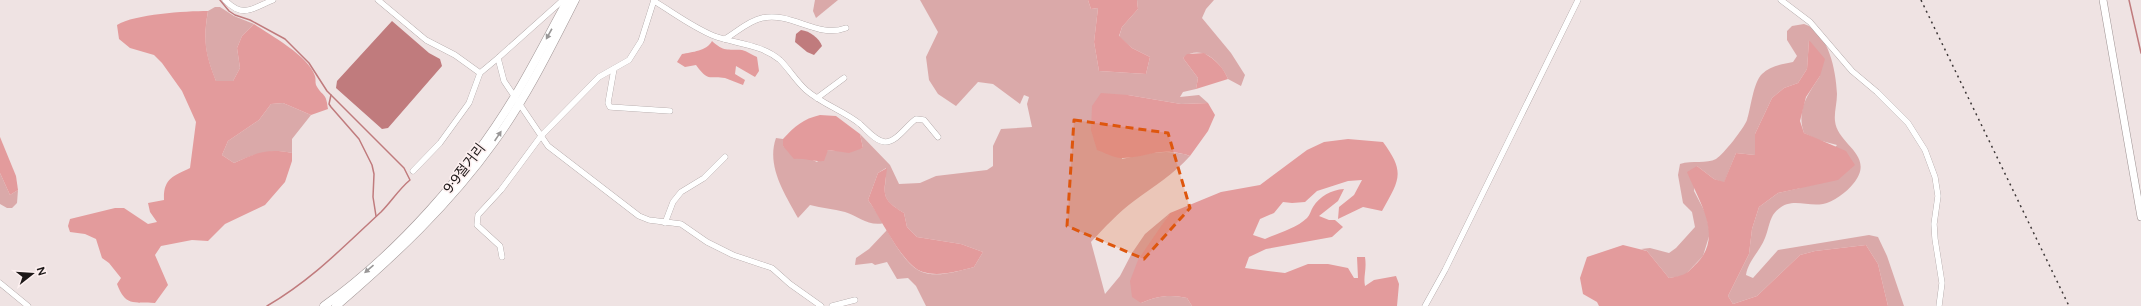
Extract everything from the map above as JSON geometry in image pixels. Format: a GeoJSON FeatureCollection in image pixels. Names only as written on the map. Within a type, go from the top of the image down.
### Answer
{"type":"FeatureCollection","features":[{"type":"Feature","properties":{"kind":"highway","name":"9·9절거리"},"geometry":{"type":"LineString","coordinates":[[324,306],[392,249],[446,192],[517,101],[568,0]]}},
{"type":"Feature","properties":{"kind":"highway","name":"9·9절거리"},"geometry":{"type":"LineString","coordinates":[[336,306],[397,253],[448,198],[494,142],[575,0]]}},
{"type":"Feature","properties":{"kind":"main road"},"geometry":{"type":"LineString","coordinates":[[2103,0],[2141,217]]}},
{"type":"Feature","properties":{"kind":"street"},"geometry":{"type":"LineString","coordinates":[[225,0],[234,9],[240,11],[248,10],[273,0]]}},
{"type":"Feature","properties":{"kind":"street"},"geometry":{"type":"LineString","coordinates":[[378,0],[426,40],[455,55],[480,73]]}},
{"type":"Feature","properties":{"kind":"street"},"geometry":{"type":"LineString","coordinates":[[413,171],[440,143],[465,109],[480,73],[563,0]]}},
{"type":"Feature","properties":{"kind":"street"},"geometry":{"type":"LineString","coordinates":[[502,257],[500,246],[477,225],[478,215],[501,190],[541,136],[594,81],[629,60],[641,42],[654,0],[693,26],[725,39],[758,48],[773,55],[780,60],[797,82],[817,98],[856,121],[874,137],[882,141],[886,142],[894,139],[916,119],[924,120],[938,137]]}},
{"type":"Feature","properties":{"kind":"street"},"geometry":{"type":"LineString","coordinates":[[1424,306],[1445,270],[1578,0]]}},
{"type":"Feature","properties":{"kind":"street"},"geometry":{"type":"LineString","coordinates":[[1781,0],[1810,22],[1852,71],[1877,92],[1908,123],[1925,150],[1935,177],[1938,196],[1935,239],[1942,283],[1938,306]]}},
{"type":"Feature","properties":{"kind":"street"},"geometry":{"type":"LineString","coordinates":[[725,39],[750,22],[763,18],[781,16],[825,30],[840,31],[846,28]]}},
{"type":"Feature","properties":{"kind":"street"},"geometry":{"type":"LineString","coordinates":[[498,58],[504,81],[548,146],[556,153],[639,216],[665,223],[681,224],[707,242],[732,255],[772,268],[821,306]]}},
{"type":"Feature","properties":{"kind":"street"},"geometry":{"type":"LineString","coordinates":[[614,69],[609,96],[610,107],[670,111]]}},
{"type":"Feature","properties":{"kind":"street"},"geometry":{"type":"LineString","coordinates":[[817,98],[844,78]]}},
{"type":"Feature","properties":{"kind":"street"},"geometry":{"type":"LineString","coordinates":[[665,223],[673,202],[681,192],[704,178],[725,157]]}},
{"type":"Feature","properties":{"kind":"street"},"geometry":{"type":"LineString","coordinates":[[0,283],[28,306]]}},
{"type":"Feature","properties":{"kind":"street"},"geometry":{"type":"LineString","coordinates":[[832,306],[855,300]]}},
{"type":"Feature","properties":{"kind":"highlighted area"},"geometry":{"type":"Polygon","coordinates":[[[1074,120],[1168,133],[1190,208],[1144,259],[1067,226],[1074,120]]]}},
{"type":"Feature","properties":{"kind":"shaded area"},"geometry":{"type":"Polygon","coordinates":[[[815,0],[838,0],[816,18],[813,11],[815,0]]]}},
{"type":"Feature","properties":{"kind":"shaded area"},"geometry":{"type":"Polygon","coordinates":[[[920,0],[1088,0],[1091,9],[1098,8],[1094,42],[1099,71],[1146,74],[1150,57],[1132,48],[1119,37],[1122,27],[1138,9],[1137,0],[1214,0],[1206,9],[1202,18],[1231,53],[1245,75],[1241,86],[1228,79],[1221,66],[1210,56],[1197,53],[1190,54],[1183,58],[1198,78],[1196,89],[1183,92],[1180,97],[1199,95],[1208,103],[1181,104],[1128,95],[1122,159],[1164,152],[1173,152],[1190,156],[1171,174],[1122,210],[1091,242],[1105,294],[1120,276],[1132,253],[1145,234],[1170,213],[1155,237],[1141,303],[1158,297],[1175,296],[1187,298],[1192,306],[926,306],[916,286],[908,278],[897,279],[887,262],[875,265],[872,263],[855,265],[856,258],[869,249],[887,230],[906,260],[917,269],[928,274],[948,273],[974,267],[983,252],[961,244],[917,237],[907,227],[904,213],[890,203],[885,195],[886,168],[878,173],[868,200],[884,223],[873,224],[845,212],[810,205],[798,218],[778,180],[773,159],[776,138],[783,139],[783,146],[817,162],[828,150],[836,151],[863,148],[860,134],[890,165],[899,184],[920,183],[936,176],[987,170],[993,166],[993,146],[1001,129],[1032,127],[1027,104],[1029,97],[1024,95],[1020,104],[993,84],[978,82],[956,106],[938,94],[929,80],[926,57],[938,32],[920,0]]]}},
{"type":"Feature","properties":{"kind":"shaded area"},"geometry":{"type":"Polygon","coordinates":[[[1088,0],[1137,0],[1138,9],[1122,27],[1119,36],[1132,48],[1150,57],[1146,74],[1099,71],[1094,42],[1098,8],[1091,9],[1088,0]]]}},
{"type":"Feature","properties":{"kind":"shaded area"},"geometry":{"type":"Polygon","coordinates":[[[215,7],[220,7],[234,16],[254,24],[242,36],[237,48],[240,68],[233,81],[216,81],[207,54],[205,39],[208,11],[215,7]]]}},
{"type":"Feature","properties":{"kind":"shaded area"},"geometry":{"type":"Polygon","coordinates":[[[208,11],[205,39],[209,62],[216,81],[233,81],[240,68],[237,48],[242,36],[254,24],[288,47],[305,61],[315,76],[316,85],[325,97],[328,109],[311,115],[283,103],[271,104],[259,120],[228,141],[222,155],[234,163],[262,152],[275,151],[292,153],[292,161],[285,182],[265,205],[225,224],[208,241],[192,240],[161,246],[155,255],[168,285],[155,303],[131,301],[123,296],[120,291],[117,284],[121,278],[109,263],[102,258],[96,239],[85,234],[70,232],[68,226],[70,219],[115,208],[124,208],[148,224],[157,222],[150,212],[148,203],[164,200],[165,187],[170,179],[190,168],[196,122],[182,91],[162,63],[154,55],[130,48],[119,39],[117,25],[125,21],[148,16],[208,11]]]}},
{"type":"Feature","properties":{"kind":"shaded area"},"geometry":{"type":"Polygon","coordinates":[[[392,21],[429,53],[440,59],[442,66],[388,128],[382,129],[336,88],[337,81],[392,21]]]}},
{"type":"Feature","properties":{"kind":"shaded area"},"geometry":{"type":"Polygon","coordinates":[[[1804,24],[1813,28],[1820,35],[1830,53],[1835,74],[1837,94],[1835,121],[1837,129],[1858,158],[1861,165],[1859,174],[1847,190],[1831,201],[1816,205],[1796,203],[1784,205],[1779,209],[1773,215],[1765,238],[1749,265],[1746,275],[1753,278],[1778,250],[1869,235],[1878,237],[1887,256],[1904,306],[1888,306],[1878,264],[1866,245],[1815,251],[1800,255],[1757,296],[1733,304],[1728,296],[1749,254],[1752,229],[1759,207],[1778,193],[1800,188],[1837,145],[1818,140],[1804,133],[1801,117],[1802,110],[1811,89],[1820,76],[1809,40],[1807,69],[1798,83],[1784,88],[1772,98],[1755,134],[1755,155],[1736,153],[1724,183],[1714,179],[1697,166],[1694,191],[1706,214],[1710,233],[1703,256],[1684,276],[1669,278],[1647,251],[1641,249],[1650,248],[1669,253],[1676,248],[1695,227],[1692,212],[1683,203],[1678,175],[1680,164],[1689,162],[1704,162],[1716,159],[1724,152],[1738,135],[1747,120],[1754,89],[1762,74],[1773,67],[1793,62],[1797,56],[1787,40],[1787,31],[1792,26],[1804,24]]]}},
{"type":"Feature","properties":{"kind":"shaded area"},"geometry":{"type":"Polygon","coordinates":[[[801,30],[811,33],[821,43],[822,46],[814,55],[807,52],[795,42],[796,34],[801,30]]]}},
{"type":"Feature","properties":{"kind":"shaded area"},"geometry":{"type":"Polygon","coordinates":[[[1809,40],[1825,59],[1820,76],[1806,97],[1800,121],[1804,133],[1846,151],[1855,165],[1838,180],[1778,193],[1759,207],[1752,229],[1749,254],[1728,296],[1733,304],[1757,296],[1800,255],[1815,251],[1866,245],[1878,264],[1888,306],[1599,306],[1597,302],[1583,294],[1580,278],[1587,257],[1623,245],[1647,251],[1669,278],[1685,274],[1697,263],[1705,252],[1709,230],[1702,206],[1687,172],[1697,166],[1714,179],[1724,182],[1736,153],[1755,155],[1755,134],[1772,98],[1784,88],[1798,83],[1807,69],[1809,40]]]}},
{"type":"Feature","properties":{"kind":"shaded area"},"geometry":{"type":"Polygon","coordinates":[[[712,41],[716,45],[723,48],[729,50],[746,51],[757,57],[759,71],[755,77],[736,66],[735,74],[745,80],[743,85],[725,78],[709,77],[700,71],[696,65],[685,67],[677,62],[682,54],[703,49],[712,41]]]}},
{"type":"Feature","properties":{"kind":"shaded area"},"geometry":{"type":"Polygon","coordinates":[[[1204,53],[1219,64],[1228,79],[1196,89],[1198,78],[1183,58],[1187,54],[1204,53]]]}},
{"type":"Feature","properties":{"kind":"shaded area"},"geometry":{"type":"Polygon","coordinates":[[[1101,93],[1128,95],[1181,104],[1208,103],[1215,115],[1208,131],[1190,156],[1179,153],[1163,152],[1133,157],[1117,157],[1097,150],[1091,130],[1092,106],[1101,93]]]}},
{"type":"Feature","properties":{"kind":"shaded area"},"geometry":{"type":"Polygon","coordinates":[[[283,103],[311,115],[292,139],[292,153],[262,153],[234,163],[222,155],[228,141],[259,120],[271,104],[283,103]]]}},
{"type":"Feature","properties":{"kind":"shaded area"},"geometry":{"type":"Polygon","coordinates":[[[820,115],[836,116],[860,134],[863,148],[849,153],[828,150],[824,161],[794,159],[783,146],[783,139],[791,130],[800,124],[820,115]]]}},
{"type":"Feature","properties":{"kind":"shaded area"},"geometry":{"type":"Polygon","coordinates":[[[0,137],[16,176],[18,190],[10,195],[0,173],[0,137]]]}},
{"type":"Feature","properties":{"kind":"shaded area"},"geometry":{"type":"Polygon","coordinates":[[[1348,139],[1383,142],[1395,162],[1398,176],[1396,184],[1382,211],[1363,207],[1338,219],[1339,207],[1354,195],[1362,180],[1348,181],[1317,191],[1305,202],[1283,202],[1274,213],[1260,219],[1253,235],[1265,239],[1303,222],[1322,197],[1330,192],[1344,189],[1338,201],[1319,216],[1329,220],[1335,220],[1343,227],[1332,237],[1266,249],[1249,257],[1245,268],[1285,273],[1308,264],[1328,264],[1348,268],[1354,278],[1358,278],[1357,257],[1365,257],[1365,286],[1374,280],[1396,276],[1399,284],[1397,306],[1192,306],[1187,298],[1175,296],[1164,296],[1141,303],[1132,297],[1130,281],[1138,260],[1170,213],[1221,192],[1260,185],[1307,150],[1324,142],[1348,139]]]}},
{"type":"Feature","properties":{"kind":"shaded area"},"geometry":{"type":"Polygon","coordinates":[[[887,168],[885,195],[896,208],[904,213],[907,227],[917,237],[961,244],[983,252],[974,267],[949,273],[936,274],[923,272],[915,268],[908,261],[892,240],[868,200],[878,173],[887,168]]]}},
{"type":"Feature","properties":{"kind":"shaded area"},"geometry":{"type":"Polygon","coordinates":[[[0,173],[10,195],[18,190],[17,203],[12,208],[7,208],[0,204],[0,173]]]}},
{"type":"Feature","properties":{"kind":"waterway"},"geometry":{"type":"LineString","coordinates":[[220,0],[229,11],[235,15],[250,20],[285,39],[309,63],[327,91],[404,168],[410,180],[402,187],[381,212],[327,262],[299,285],[267,306]]}},
{"type":"Feature","properties":{"kind":"waterway"},"geometry":{"type":"LineString","coordinates":[[2129,0],[2141,53]]}},
{"type":"Feature","properties":{"kind":"waterway"},"geometry":{"type":"LineString","coordinates":[[331,95],[329,104],[359,139],[372,165],[374,174],[373,197],[376,216]]}},
{"type":"Feature","properties":{"kind":"railway"},"geometry":{"type":"LineString","coordinates":[[1921,0],[2069,306]]}}]}
